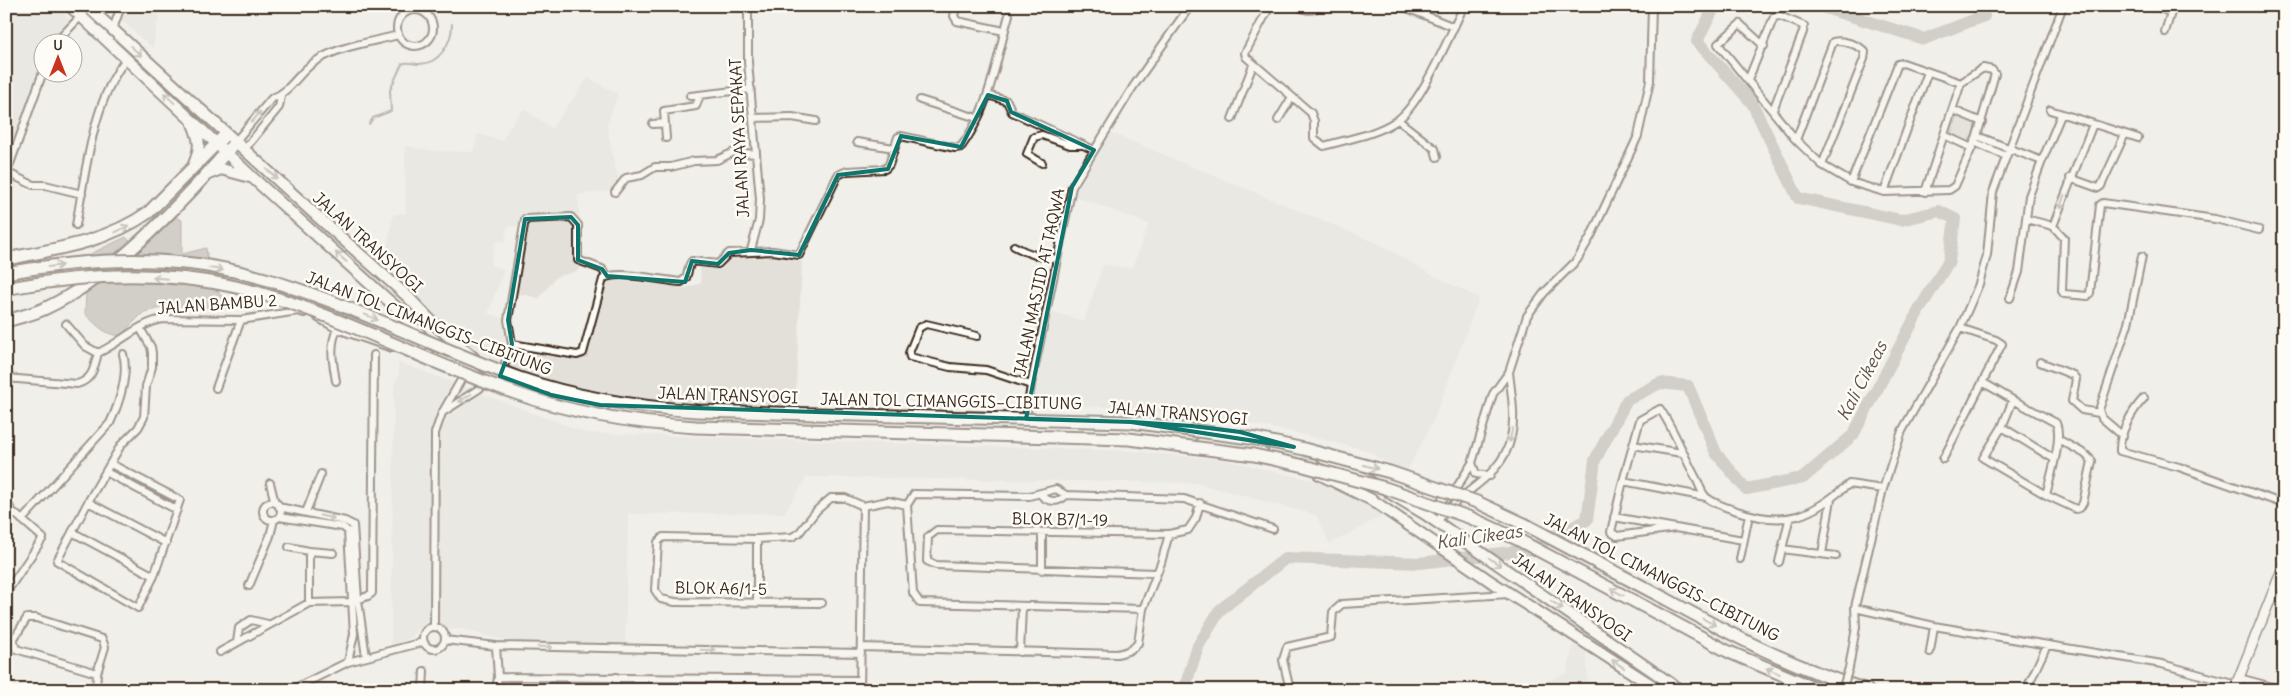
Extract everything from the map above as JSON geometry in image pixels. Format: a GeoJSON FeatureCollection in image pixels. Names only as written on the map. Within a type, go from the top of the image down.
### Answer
{"type":"FeatureCollection","features":[{"type":"Feature","properties":{"kind":"highway","name":"JALAN TRANSYOGI"},"geometry":{"type":"LineString","coordinates":[[70,6],[253,178],[399,310],[421,337],[488,383],[530,404],[598,419],[716,428],[1206,444],[1255,450],[1306,468],[1360,493],[1493,583],[1659,690]]}},
{"type":"Feature","properties":{"kind":"highway","name":"JALAN TRANSYOGI"},"geometry":{"type":"LineString","coordinates":[[87,6],[239,146],[407,296],[433,323],[468,354],[500,376],[551,395],[600,405],[1133,422],[1240,432],[1283,442],[1340,465],[1425,514],[1680,690]]}},
{"type":"Feature","properties":{"kind":"highway"},"geometry":{"type":"LineString","coordinates":[[191,119],[200,142],[200,150],[193,168]]}},
{"type":"Feature","properties":{"kind":"highway"},"geometry":{"type":"LineString","coordinates":[[6,259],[92,241],[118,232],[136,222],[149,212],[226,134]]}},
{"type":"Feature","properties":{"kind":"highway"},"geometry":{"type":"LineString","coordinates":[[6,322],[45,308],[72,294],[105,271],[180,201],[226,152],[239,146]]}},
{"type":"Feature","properties":{"kind":"highway"},"geometry":{"type":"LineString","coordinates":[[205,175],[220,170],[253,178]]}},
{"type":"Feature","properties":{"kind":"highway","name":"JALAN TOL CIMANGGIS–CIBITUNG"},"geometry":{"type":"LineString","coordinates":[[6,273],[101,261],[150,261],[238,272],[289,287],[353,310],[520,378],[605,401],[650,408],[717,412],[1131,422],[1257,439],[1304,449],[1390,472],[1477,502],[1524,524],[1737,637],[1804,667],[1867,690]]}},
{"type":"Feature","properties":{"kind":"highway","name":"JALAN TOL CIMANGGIS–CIBITUNG"},"geometry":{"type":"LineString","coordinates":[[8,288],[102,277],[157,277],[235,287],[284,301],[348,324],[515,393],[602,417],[648,424],[1129,439],[1254,455],[1300,465],[1385,488],[1471,518],[1517,539],[1729,652],[1819,690]]}},
{"type":"Feature","properties":{"kind":"highway"},"geometry":{"type":"LineString","coordinates":[[903,414],[908,426],[905,434]]}},
{"type":"Feature","properties":{"kind":"highway"},"geometry":{"type":"LineString","coordinates":[[932,416],[926,421],[927,429],[932,435]]}},
{"type":"Feature","properties":{"kind":"main road"},"geometry":{"type":"LineString","coordinates":[[2236,684],[2284,565]]}},
{"type":"Feature","properties":{"kind":"street"},"geometry":{"type":"LineString","coordinates":[[113,29],[120,6]]}},
{"type":"Feature","properties":{"kind":"street","name":"JALAN RAYA SEPAKAT"},"geometry":{"type":"LineString","coordinates":[[748,6],[751,89],[760,199],[759,220],[751,250]]}},
{"type":"Feature","properties":{"kind":"street"},"geometry":{"type":"LineString","coordinates":[[956,6],[954,16],[957,21],[1004,32]]}},
{"type":"Feature","properties":{"kind":"street","name":"JALAN MASJID AT TAQWA"},"geometry":{"type":"LineString","coordinates":[[1026,418],[1031,385],[1072,187],[1133,87],[1190,6]]}},
{"type":"Feature","properties":{"kind":"street"},"geometry":{"type":"LineString","coordinates":[[1270,6],[1245,53],[1246,57],[1253,66],[1311,113],[1314,121],[1314,138],[1324,146],[1378,130],[1398,120],[1419,94],[1464,6]]}},
{"type":"Feature","properties":{"kind":"street"},"geometry":{"type":"LineString","coordinates":[[1297,6],[1305,10],[1315,9],[1319,6]]}},
{"type":"Feature","properties":{"kind":"street"},"geometry":{"type":"LineString","coordinates":[[1396,6],[1407,8],[1454,27]]}},
{"type":"Feature","properties":{"kind":"street"},"geometry":{"type":"LineString","coordinates":[[1425,514],[1457,487],[1472,463],[1493,394],[1509,372],[1527,316],[1544,293],[1577,260],[1591,236],[1638,136],[1650,81],[1652,6]]}},
{"type":"Feature","properties":{"kind":"street"},"geometry":{"type":"LineString","coordinates":[[1842,690],[1849,668],[1856,627],[1855,608],[1883,489],[1902,431],[1960,328],[1979,284],[1987,255],[1993,192],[2063,6]]}},
{"type":"Feature","properties":{"kind":"street"},"geometry":{"type":"LineString","coordinates":[[2156,6],[2172,9],[2166,32]]}},
{"type":"Feature","properties":{"kind":"street"},"geometry":{"type":"LineString","coordinates":[[415,10],[424,12],[432,20],[433,32],[427,42],[417,46],[406,44],[398,35],[397,26],[400,18],[406,12],[415,10]]}},
{"type":"Feature","properties":{"kind":"street"},"geometry":{"type":"LineString","coordinates":[[66,32],[81,16]]}},
{"type":"Feature","properties":{"kind":"street"},"geometry":{"type":"LineString","coordinates":[[512,344],[577,355],[582,353],[590,333],[602,280],[607,276],[636,276],[681,282],[686,278],[692,261],[718,264],[729,253],[751,250],[799,255],[838,175],[847,171],[885,169],[889,165],[898,137],[901,136],[955,148],[961,147],[988,95],[1009,16]]}},
{"type":"Feature","properties":{"kind":"street"},"geometry":{"type":"LineString","coordinates":[[1748,80],[1776,16],[1804,26],[1774,110]]}},
{"type":"Feature","properties":{"kind":"street"},"geometry":{"type":"LineString","coordinates":[[1764,46],[1740,24],[1719,42],[1722,51],[1774,110],[1796,140],[1822,165],[1851,182],[1884,192],[1925,192],[1949,190],[1957,183],[1982,122],[1995,79],[1992,70],[1983,68],[1961,83],[1925,192]]}},
{"type":"Feature","properties":{"kind":"street"},"geometry":{"type":"LineString","coordinates":[[239,146],[272,98],[281,96],[315,61],[336,52],[398,35]]}},
{"type":"Feature","properties":{"kind":"street"},"geometry":{"type":"LineString","coordinates":[[1796,140],[1833,42],[1841,41],[1861,47],[1865,52],[1864,59],[1822,165]]}},
{"type":"Feature","properties":{"kind":"street"},"geometry":{"type":"LineString","coordinates":[[76,225],[96,123],[105,97],[126,58]]}},
{"type":"Feature","properties":{"kind":"street"},"geometry":{"type":"LineString","coordinates":[[1851,182],[1897,65],[1903,63],[1961,83]]}},
{"type":"Feature","properties":{"kind":"street"},"geometry":{"type":"LineString","coordinates":[[1232,119],[1253,66]]}},
{"type":"Feature","properties":{"kind":"street"},"geometry":{"type":"LineString","coordinates":[[1884,192],[1928,72]]}},
{"type":"Feature","properties":{"kind":"street"},"geometry":{"type":"LineString","coordinates":[[39,82],[7,174],[33,185],[45,185],[82,194]]}},
{"type":"Feature","properties":{"kind":"street"},"geometry":{"type":"LineString","coordinates":[[690,96],[751,89]]}},
{"type":"Feature","properties":{"kind":"street"},"geometry":{"type":"LineString","coordinates":[[666,138],[665,110],[696,106],[700,95]]}},
{"type":"Feature","properties":{"kind":"street"},"geometry":{"type":"LineString","coordinates":[[988,95],[1007,102],[1012,112],[1094,150]]}},
{"type":"Feature","properties":{"kind":"street"},"geometry":{"type":"LineString","coordinates":[[239,146],[279,107],[281,96]]}},
{"type":"Feature","properties":{"kind":"street"},"geometry":{"type":"LineString","coordinates":[[1278,120],[1292,97]]}},
{"type":"Feature","properties":{"kind":"street"},"geometry":{"type":"LineString","coordinates":[[920,100],[977,118]]}},
{"type":"Feature","properties":{"kind":"street"},"geometry":{"type":"LineString","coordinates":[[1952,110],[1982,122]]}},
{"type":"Feature","properties":{"kind":"street"},"geometry":{"type":"LineString","coordinates":[[2050,110],[2138,138]]}},
{"type":"Feature","properties":{"kind":"street"},"geometry":{"type":"LineString","coordinates":[[2010,298],[2019,272],[2029,196],[2061,115]]}},
{"type":"Feature","properties":{"kind":"street"},"geometry":{"type":"LineString","coordinates":[[753,118],[792,117],[816,121]]}},
{"type":"Feature","properties":{"kind":"street"},"geometry":{"type":"LineString","coordinates":[[1398,120],[1435,149],[1437,157]]}},
{"type":"Feature","properties":{"kind":"street"},"geometry":{"type":"LineString","coordinates":[[653,124],[665,123]]}},
{"type":"Feature","properties":{"kind":"street"},"geometry":{"type":"LineString","coordinates":[[2052,226],[2093,124]]}},
{"type":"Feature","properties":{"kind":"street"},"geometry":{"type":"LineString","coordinates":[[2070,178],[2098,188],[2101,186],[2125,134]]}},
{"type":"Feature","properties":{"kind":"street"},"geometry":{"type":"LineString","coordinates":[[1042,163],[1027,154],[1034,137],[1042,135],[1070,144],[1084,145]]}},
{"type":"Feature","properties":{"kind":"street"},"geometry":{"type":"LineString","coordinates":[[1944,135],[2042,161]]}},
{"type":"Feature","properties":{"kind":"street"},"geometry":{"type":"LineString","coordinates":[[857,142],[894,148]]}},
{"type":"Feature","properties":{"kind":"street"},"geometry":{"type":"LineString","coordinates":[[615,192],[626,178],[642,175],[655,167],[671,167],[694,161],[717,160],[734,152],[756,154]]}},
{"type":"Feature","properties":{"kind":"street"},"geometry":{"type":"LineString","coordinates":[[2026,219],[2052,226],[2064,238],[2062,291],[2064,294],[2088,296],[2090,293],[2100,205],[2103,202],[2215,220],[2260,230]]}},
{"type":"Feature","properties":{"kind":"street"},"geometry":{"type":"LineString","coordinates":[[500,376],[512,344],[508,320],[525,220],[571,217],[578,225],[578,260],[602,269],[607,276]]}},
{"type":"Feature","properties":{"kind":"street"},"geometry":{"type":"LineString","coordinates":[[1014,246],[1027,254],[1057,259]]}},
{"type":"Feature","properties":{"kind":"street"},"geometry":{"type":"LineString","coordinates":[[2099,413],[2128,324],[2142,256]]}},
{"type":"Feature","properties":{"kind":"street","name":"JALAN BAMBU 2"},"geometry":{"type":"LineString","coordinates":[[98,353],[116,345],[152,321],[163,319],[241,320],[298,312],[322,320],[337,329],[395,349],[433,358],[449,357]]}},
{"type":"Feature","properties":{"kind":"street"},"geometry":{"type":"LineString","coordinates":[[216,388],[241,320]]}},
{"type":"Feature","properties":{"kind":"street"},"geometry":{"type":"LineString","coordinates":[[6,378],[84,383],[91,376],[98,353],[85,346],[66,324]]}},
{"type":"Feature","properties":{"kind":"street"},"geometry":{"type":"LineString","coordinates":[[977,336],[926,324],[919,328],[909,353],[910,357],[950,367],[986,370],[1031,385]]}},
{"type":"Feature","properties":{"kind":"street"},"geometry":{"type":"LineString","coordinates":[[111,464],[180,500],[154,576],[138,608],[57,561],[121,445],[138,428],[144,417],[146,386],[152,367],[152,353],[151,347],[140,328]]}},
{"type":"Feature","properties":{"kind":"street"},"geometry":{"type":"LineString","coordinates":[[1943,459],[2002,344],[1996,340],[1960,328]]}},
{"type":"Feature","properties":{"kind":"street"},"geometry":{"type":"LineString","coordinates":[[336,381],[332,340],[337,329]]}},
{"type":"Feature","properties":{"kind":"street"},"geometry":{"type":"LineString","coordinates":[[22,520],[110,423],[116,411],[126,364],[122,354]]}},
{"type":"Feature","properties":{"kind":"street"},"geometry":{"type":"LineString","coordinates":[[220,652],[268,624],[309,604],[354,601],[370,595],[373,588],[374,355]]}},
{"type":"Feature","properties":{"kind":"street"},"geometry":{"type":"LineString","coordinates":[[2040,362],[2073,375],[2076,378],[2072,401],[2082,410],[2099,413],[2123,436]]}},
{"type":"Feature","properties":{"kind":"street"},"geometry":{"type":"LineString","coordinates":[[434,626],[435,433],[442,413],[468,368]]}},
{"type":"Feature","properties":{"kind":"street"},"geometry":{"type":"LineString","coordinates":[[1440,524],[1458,500],[1490,476],[1498,465],[1511,438],[1513,420],[1509,372]]}},
{"type":"Feature","properties":{"kind":"street"},"geometry":{"type":"LineString","coordinates":[[1984,382],[2056,423],[2058,439],[2046,495]]}},
{"type":"Feature","properties":{"kind":"street"},"geometry":{"type":"LineString","coordinates":[[442,413],[488,383]]}},
{"type":"Feature","properties":{"kind":"street"},"geometry":{"type":"LineString","coordinates":[[2144,398],[2131,414],[2123,436],[2120,449],[2122,453],[2178,467],[2284,504]]}},
{"type":"Feature","properties":{"kind":"street"},"geometry":{"type":"LineString","coordinates":[[2013,400],[2002,427],[1982,456],[1983,459],[2046,495],[2076,509],[2080,508],[2092,464],[2090,458],[2085,454],[2058,439]]}},
{"type":"Feature","properties":{"kind":"street"},"geometry":{"type":"LineString","coordinates":[[1676,528],[1616,536],[1611,532],[1640,420],[1660,409],[1670,423],[1682,453],[1706,497]]}},
{"type":"Feature","properties":{"kind":"street"},"geometry":{"type":"LineString","coordinates":[[2002,427],[2054,459]]}},
{"type":"Feature","properties":{"kind":"street"},"geometry":{"type":"LineString","coordinates":[[1634,445],[1682,453]]}},
{"type":"Feature","properties":{"kind":"street"},"geometry":{"type":"LineString","coordinates":[[1472,463],[1476,474],[1490,476]]}},
{"type":"Feature","properties":{"kind":"street"},"geometry":{"type":"LineString","coordinates":[[106,472],[176,510]]}},
{"type":"Feature","properties":{"kind":"street"},"geometry":{"type":"LineString","coordinates":[[306,512],[321,474]]}},
{"type":"Feature","properties":{"kind":"street"},"geometry":{"type":"LineString","coordinates":[[1623,481],[1706,497],[1726,507],[1749,515],[1789,520],[1806,515],[1831,499],[1849,484],[1883,489]]}},
{"type":"Feature","properties":{"kind":"street"},"geometry":{"type":"LineString","coordinates":[[248,586],[276,518],[281,512],[270,483]]}},
{"type":"Feature","properties":{"kind":"street"},"geometry":{"type":"LineString","coordinates":[[1143,609],[925,605],[917,601],[913,594],[908,505],[914,494],[1030,496],[1056,489],[1066,495],[1184,498],[1273,529]]}},
{"type":"Feature","properties":{"kind":"street"},"geometry":{"type":"LineString","coordinates":[[1040,494],[1045,499],[1053,502],[1066,495]]}},
{"type":"Feature","properties":{"kind":"street","name":"BLOK A6/1-5"},"geometry":{"type":"LineString","coordinates":[[822,604],[674,602],[660,599],[655,590],[658,542],[663,537],[757,539],[792,537],[799,533],[816,510],[831,498],[845,498],[863,506]]}},
{"type":"Feature","properties":{"kind":"street"},"geometry":{"type":"LineString","coordinates":[[1822,554],[1831,499]]}},
{"type":"Feature","properties":{"kind":"street"},"geometry":{"type":"LineString","coordinates":[[6,501],[12,511],[42,538],[6,593]]}},
{"type":"Feature","properties":{"kind":"street"},"geometry":{"type":"LineString","coordinates":[[860,690],[863,506],[888,501],[908,505]]}},
{"type":"Feature","properties":{"kind":"street"},"geometry":{"type":"LineString","coordinates":[[88,502],[166,543]]}},
{"type":"Feature","properties":{"kind":"street","name":"BLOK B7/1-19"},"geometry":{"type":"LineString","coordinates":[[1042,570],[936,565],[927,561],[928,537],[937,530],[1169,534],[1188,530],[1196,518],[1200,503]]}},
{"type":"Feature","properties":{"kind":"street"},"geometry":{"type":"LineString","coordinates":[[348,662],[354,634],[354,601],[353,525],[277,505],[266,506],[263,512],[267,518],[346,529],[349,533],[354,601],[366,657]]}},
{"type":"Feature","properties":{"kind":"street"},"geometry":{"type":"LineString","coordinates":[[6,520],[12,511]]}},
{"type":"Feature","properties":{"kind":"street"},"geometry":{"type":"LineString","coordinates":[[1740,559],[1749,515]]}},
{"type":"Feature","properties":{"kind":"street"},"geometry":{"type":"LineString","coordinates":[[1614,517],[1743,540]]}},
{"type":"Feature","properties":{"kind":"street"},"geometry":{"type":"LineString","coordinates":[[1779,562],[1789,520]]}},
{"type":"Feature","properties":{"kind":"street"},"geometry":{"type":"LineString","coordinates":[[72,532],[154,576]]}},
{"type":"Feature","properties":{"kind":"street"},"geometry":{"type":"LineString","coordinates":[[1042,532],[1042,570],[1156,573]]}},
{"type":"Feature","properties":{"kind":"street"},"geometry":{"type":"LineString","coordinates":[[445,640],[496,646],[1126,652],[1138,643],[1143,609],[1169,534]]}},
{"type":"Feature","properties":{"kind":"street"},"geometry":{"type":"LineString","coordinates":[[757,539],[757,602]]}},
{"type":"Feature","properties":{"kind":"street"},"geometry":{"type":"LineString","coordinates":[[290,547],[333,553]]}},
{"type":"Feature","properties":{"kind":"street"},"geometry":{"type":"LineString","coordinates":[[1782,549],[1836,556]]}},
{"type":"Feature","properties":{"kind":"street"},"geometry":{"type":"LineString","coordinates":[[308,551],[309,604]]}},
{"type":"Feature","properties":{"kind":"street"},"geometry":{"type":"LineString","coordinates":[[1290,690],[1283,660],[1287,647],[1331,637],[1333,612],[1342,604],[1388,603],[1511,594]]}},
{"type":"Feature","properties":{"kind":"street"},"geometry":{"type":"LineString","coordinates":[[1020,652],[1022,607]]}},
{"type":"Feature","properties":{"kind":"street"},"geometry":{"type":"LineString","coordinates":[[1855,608],[1934,626],[2162,664],[2236,684],[2284,690]]}},
{"type":"Feature","properties":{"kind":"street"},"geometry":{"type":"LineString","coordinates":[[96,690],[97,673],[105,647],[102,639],[36,618],[27,618],[13,640],[16,649],[97,673]]}},
{"type":"Feature","properties":{"kind":"street"},"geometry":{"type":"LineString","coordinates":[[237,642],[238,628],[251,620],[268,624]]}},
{"type":"Feature","properties":{"kind":"street"},"geometry":{"type":"LineString","coordinates":[[434,626],[443,631],[445,640],[436,649],[429,648],[424,642],[424,632],[434,626]]}},
{"type":"Feature","properties":{"kind":"street"},"geometry":{"type":"LineString","coordinates":[[1930,652],[1934,626]]}},
{"type":"Feature","properties":{"kind":"street"},"geometry":{"type":"LineString","coordinates":[[291,690],[348,662],[424,642]]}},
{"type":"Feature","properties":{"kind":"street"},"geometry":{"type":"LineString","coordinates":[[2026,690],[2047,645]]}},
{"type":"Feature","properties":{"kind":"street"},"geometry":{"type":"LineString","coordinates":[[496,646],[498,676],[496,690]]}},
{"type":"Feature","properties":{"kind":"street"},"geometry":{"type":"LineString","coordinates":[[423,690],[424,671]]}},
{"type":"Feature","properties":{"kind":"street"},"geometry":{"type":"LineString","coordinates":[[498,676],[860,680]]}},
{"type":"Feature","properties":{"kind":"street"},"geometry":{"type":"LineString","coordinates":[[616,677],[616,690]]}},
{"type":"Feature","properties":{"kind":"highlighted area"},"geometry":{"type":"Polygon","coordinates":[[[988,95],[1007,101],[1011,112],[1094,150],[1072,187],[1026,419],[600,405],[551,395],[500,376],[512,344],[508,320],[525,219],[571,217],[578,225],[578,260],[602,269],[607,276],[685,282],[692,261],[718,264],[729,253],[751,250],[799,255],[838,175],[888,169],[901,136],[961,147],[988,95]]]}},
{"type":"Feature","properties":{"kind":"highlighted area"},"geometry":{"type":"Polygon","coordinates":[[[1026,419],[1026,419],[1117,422],[1026,419]]]}},
{"type":"Feature","properties":{"kind":"highlighted area"},"geometry":{"type":"Polygon","coordinates":[[[1117,422],[1133,422],[1192,426],[1240,432],[1294,447],[1131,422],[1117,422]]]}},
{"type":"Feature","properties":{"kind":"shaded area"},"geometry":{"type":"Polygon","coordinates":[[[6,6],[56,6],[73,22],[62,32],[32,32],[32,82],[35,82],[6,164],[6,6]]]}},
{"type":"Feature","properties":{"kind":"shaded area"},"geometry":{"type":"Polygon","coordinates":[[[105,6],[163,6],[156,28],[153,48],[105,6]]]}},
{"type":"Feature","properties":{"kind":"shaded area"},"geometry":{"type":"Polygon","coordinates":[[[588,78],[618,94],[607,125],[621,189],[578,195],[582,259],[578,271],[556,277],[539,298],[511,292],[523,225],[507,227],[505,241],[496,241],[490,265],[504,270],[488,313],[510,321],[513,349],[561,357],[583,356],[608,279],[686,288],[701,283],[700,268],[722,269],[730,258],[774,257],[802,262],[795,406],[659,402],[587,392],[507,367],[463,341],[384,269],[393,215],[406,213],[405,146],[434,151],[473,152],[478,134],[502,141],[513,122],[524,109],[552,128],[588,78]]]}},
{"type":"Feature","properties":{"kind":"shaded area"},"geometry":{"type":"Polygon","coordinates":[[[1957,113],[1977,121],[1969,145],[1950,138],[1957,113]]]}},
{"type":"Feature","properties":{"kind":"shaded area"},"geometry":{"type":"Polygon","coordinates":[[[1111,133],[1379,244],[1432,275],[1479,298],[1434,419],[1406,473],[1365,450],[1284,430],[1219,418],[1117,407],[1028,405],[1050,311],[1084,321],[1103,265],[1132,268],[1149,224],[1074,196],[1111,133]]]}},
{"type":"Feature","properties":{"kind":"shaded area"},"geometry":{"type":"Polygon","coordinates":[[[176,217],[182,220],[182,254],[206,248],[216,288],[233,308],[169,306],[144,312],[121,335],[106,332],[85,314],[87,268],[92,253],[126,237],[139,252],[176,217]]]}},
{"type":"Feature","properties":{"kind":"shaded area"},"geometry":{"type":"Polygon","coordinates":[[[398,362],[586,433],[1130,451],[1226,460],[1319,482],[1355,496],[1385,514],[1330,544],[1316,515],[1197,483],[807,477],[784,513],[628,514],[625,648],[560,647],[500,639],[460,629],[418,629],[412,637],[391,646],[394,385],[399,375],[398,362]]]}},
{"type":"Feature","properties":{"kind":"shaded area"},"geometry":{"type":"Polygon","coordinates":[[[1574,639],[1586,648],[1588,690],[1530,690],[1530,688],[1567,673],[1574,639]]]}},
{"type":"Feature","properties":{"kind":"waterway","name":"Kali Cikeas"},"geometry":{"type":"LineString","coordinates":[[1184,690],[1198,646],[1220,610],[1286,558],[1420,563],[1527,550],[1587,520],[1595,460],[1627,400],[1660,383],[1688,386],[1716,453],[1746,489],[1803,478],[1853,435],[1919,310],[1949,261],[1955,219],[1939,211],[1901,220],[1798,198],[1752,103],[1697,41],[1715,6]]}},
{"type":"Feature","properties":{"kind":"waterway","name":"Kali Cikeas"},"geometry":{"type":"LineString","coordinates":[[1819,6],[1924,39],[1984,16],[1978,6]]}},
{"type":"Feature","properties":{"kind":"waterway"},"geometry":{"type":"LineString","coordinates":[[369,124],[373,118],[391,111],[390,90],[402,64],[425,63],[438,57],[450,38],[452,24]]}}]}
